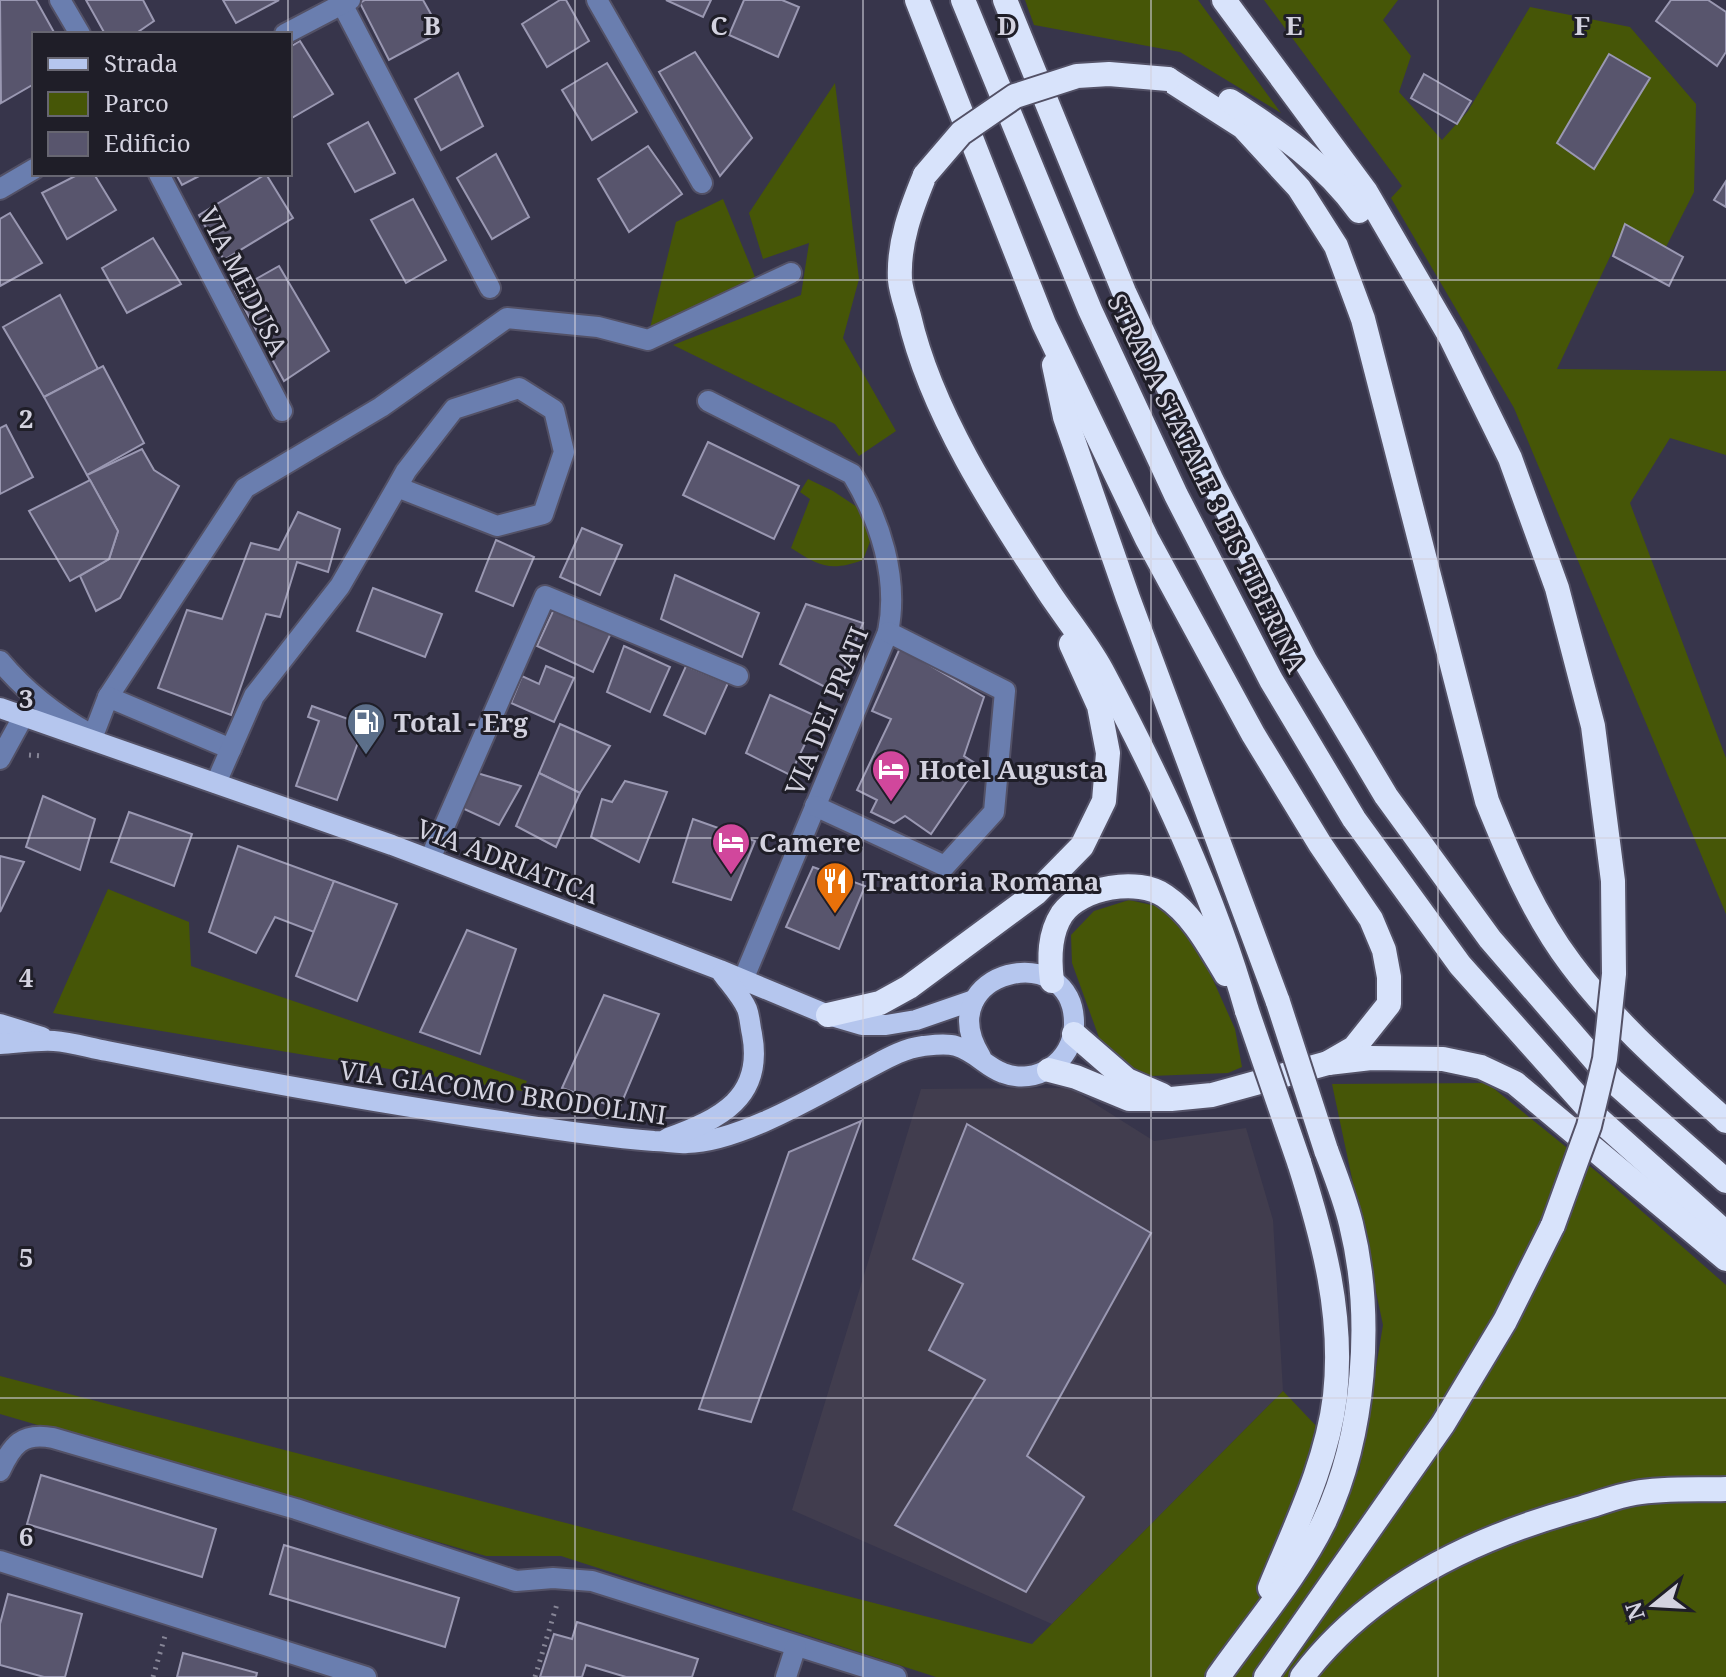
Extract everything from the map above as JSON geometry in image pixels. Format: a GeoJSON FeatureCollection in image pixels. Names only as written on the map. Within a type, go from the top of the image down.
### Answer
{"type":"FeatureCollection","features":[{"type":"Feature","properties":{"kind":"highway"},"geometry":{"type":"LineString","coordinates":[[917,0],[1044,324],[1155,553],[1253,734],[1320,844],[1371,919],[1384,950],[1389,977],[1389,1004],[1354,1048],[1328,1063]]}},
{"type":"Feature","properties":{"kind":"highway","name":"STRADA STATALE 3 BIS TIBERINA"},"geometry":{"type":"LineString","coordinates":[[963,0],[1090,310],[1176,495],[1271,680],[1354,819],[1460,965],[1593,1114],[1726,1233]]}},
{"type":"Feature","properties":{"kind":"highway","name":"STRADA STATALE 3 BIS TIBERINA"},"geometry":{"type":"LineString","coordinates":[[1005,0],[1124,292],[1212,481],[1306,662],[1386,796],[1490,939],[1613,1081],[1726,1181]]}},
{"type":"Feature","properties":{"kind":"highway"},"geometry":{"type":"LineString","coordinates":[[1224,0],[1366,192],[1451,338],[1510,458],[1557,588],[1593,726],[1613,881],[1614,974],[1605,1059],[1589,1126],[1553,1225],[1505,1321],[1443,1424],[1266,1677]]}},
{"type":"Feature","properties":{"kind":"highway"},"geometry":{"type":"LineString","coordinates":[[1255,1623],[1308,1495],[1335,1399],[1337,1355],[1332,1288],[1322,1233],[1231,955],[1199,872],[1163,792],[1101,667],[1048,591],[939,407],[915,343],[900,281],[906,221],[925,175],[961,133],[1015,96],[1077,76],[1109,74],[1168,79],[1216,91],[1277,131],[1316,163],[1341,186],[1451,338]]}},
{"type":"Feature","properties":{"kind":"highway"},"geometry":{"type":"LineString","coordinates":[[1168,79],[1243,127],[1299,188],[1336,246],[1363,319],[1487,801],[1518,877],[1571,964],[1637,1040],[1726,1121]]}},
{"type":"Feature","properties":{"kind":"highway"},"geometry":{"type":"LineString","coordinates":[[1044,324],[1065,417],[1128,598],[1278,1002],[1351,1224],[1362,1292],[1362,1353],[1357,1410],[1345,1461],[1324,1521],[1298,1566],[1218,1677]]}},
{"type":"Feature","properties":{"kind":"highway"},"geometry":{"type":"LineString","coordinates":[[828,1015],[880,1003],[909,987],[1036,893],[1082,846],[1104,801],[1108,753],[1099,706],[1048,591]]}},
{"type":"Feature","properties":{"kind":"highway"},"geometry":{"type":"LineString","coordinates":[[1052,981],[1052,937],[1063,913],[1082,897],[1115,887],[1144,887],[1165,895],[1197,926],[1247,1011]]}},
{"type":"Feature","properties":{"kind":"highway"},"geometry":{"type":"LineString","coordinates":[[1074,1034],[1127,1080],[1171,1099]]}},
{"type":"Feature","properties":{"kind":"highway"},"geometry":{"type":"LineString","coordinates":[[1049,1070],[1076,1077],[1129,1099],[1171,1099],[1212,1095],[1328,1063],[1371,1058],[1443,1059],[1481,1067],[1515,1083],[1726,1259]]}},
{"type":"Feature","properties":{"kind":"highway"},"geometry":{"type":"LineString","coordinates":[[1302,1677],[1318,1655],[1375,1602],[1454,1554],[1541,1519],[1635,1493],[1726,1489]]}},
{"type":"Feature","properties":{"kind":"main road","name":"VIA ADRIATICA"},"geometry":{"type":"LineString","coordinates":[[0,708],[430,859],[720,970],[828,1015],[862,1025],[886,1025],[916,1020],[974,1000]]}},
{"type":"Feature","properties":{"kind":"main road"},"geometry":{"type":"LineString","coordinates":[[659,1141],[722,1113],[739,1100],[754,1071],[754,1044],[747,1008],[720,970]]}},
{"type":"Feature","properties":{"kind":"main road"},"geometry":{"type":"LineString","coordinates":[[1009,973],[1039,974],[1052,981],[1071,1004],[1074,1019],[1074,1034],[1060,1060],[1049,1070],[1020,1077],[992,1068],[973,1044],[969,1030],[974,1000],[995,978],[1009,973]]}},
{"type":"Feature","properties":{"kind":"main road"},"geometry":{"type":"LineString","coordinates":[[0,1024],[54,1041]]}},
{"type":"Feature","properties":{"kind":"main road","name":"VIA GIACOMO BRODOLINI"},"geometry":{"type":"LineString","coordinates":[[0,1044],[54,1041],[318,1093],[604,1138],[688,1143],[711,1139],[768,1120],[908,1048],[955,1046],[981,1057]]}},
{"type":"Feature","properties":{"kind":"street"},"geometry":{"type":"LineString","coordinates":[[60,0],[79,32]]}},
{"type":"Feature","properties":{"kind":"street"},"geometry":{"type":"LineString","coordinates":[[597,0],[702,183]]}},
{"type":"Feature","properties":{"kind":"street"},"geometry":{"type":"LineString","coordinates":[[289,32],[344,1],[490,288]]}},
{"type":"Feature","properties":{"kind":"street"},"geometry":{"type":"LineString","coordinates":[[0,189],[32,170]]}},
{"type":"Feature","properties":{"kind":"street","name":"VIA MEDUSA"},"geometry":{"type":"LineString","coordinates":[[160,176],[282,411]]}},
{"type":"Feature","properties":{"kind":"street"},"geometry":{"type":"LineString","coordinates":[[93,736],[108,697],[245,488],[381,407],[507,318],[598,327],[648,340],[791,273]]}},
{"type":"Feature","properties":{"kind":"street"},"geometry":{"type":"LineString","coordinates":[[216,783],[254,696],[340,586],[406,471],[454,409],[519,388],[554,410],[564,452],[543,514],[497,526],[397,487]]}},
{"type":"Feature","properties":{"kind":"street","name":"VIA DEI PRATI"},"geometry":{"type":"LineString","coordinates":[[708,401],[852,474],[866,497],[885,553],[892,611],[888,632],[743,980]]}},
{"type":"Feature","properties":{"kind":"street"},"geometry":{"type":"LineString","coordinates":[[430,859],[545,596],[738,676]]}},
{"type":"Feature","properties":{"kind":"street"},"geometry":{"type":"LineString","coordinates":[[815,806],[945,866],[994,812],[1005,691],[888,632]]}},
{"type":"Feature","properties":{"kind":"street"},"geometry":{"type":"LineString","coordinates":[[0,661],[18,683],[44,704],[125,754]]}},
{"type":"Feature","properties":{"kind":"street"},"geometry":{"type":"LineString","coordinates":[[108,697],[231,749]]}},
{"type":"Feature","properties":{"kind":"street"},"geometry":{"type":"LineString","coordinates":[[0,759],[23,717]]}},
{"type":"Feature","properties":{"kind":"street"},"geometry":{"type":"LineString","coordinates":[[0,1471],[8,1453],[23,1439],[37,1435],[53,1438],[296,1509],[516,1581],[553,1578],[592,1581],[896,1677]]}},
{"type":"Feature","properties":{"kind":"street"},"geometry":{"type":"LineString","coordinates":[[0,1561],[366,1677]]}},
{"type":"Feature","properties":{"kind":"street"},"geometry":{"type":"LineString","coordinates":[[786,1677],[796,1646]]}},
{"type":"Feature","properties":{"kind":"path"},"geometry":{"type":"LineString","coordinates":[[535,1677],[557,1604],[543,1601]]}},
{"type":"Feature","properties":{"kind":"path"},"geometry":{"type":"LineString","coordinates":[[153,1677],[170,1615]]}},
{"type":"Feature","properties":{"kind":"shaded area"},"geometry":{"type":"Polygon","coordinates":[[[1070,1088],[1154,1141],[1246,1128],[1273,1220],[1283,1391],[1052,1624],[792,1510],[921,1089],[1070,1088]]]}},
{"type":"Feature","properties":{"kind":"green space"},"geometry":{"type":"Polygon","coordinates":[[[1025,0],[1198,0],[1281,113],[1180,52],[1034,25],[1025,0]]]}},
{"type":"Feature","properties":{"kind":"green space"},"geometry":{"type":"Polygon","coordinates":[[[1264,0],[1398,0],[1383,20],[1411,56],[1399,92],[1442,140],[1468,111],[1530,7],[1630,27],[1696,104],[1694,192],[1666,247],[1625,225],[1557,369],[1726,371],[1726,455],[1670,438],[1630,503],[1726,758],[1726,914],[1514,408],[1391,198],[1402,186],[1264,0]]]}},
{"type":"Feature","properties":{"kind":"green space"},"geometry":{"type":"Polygon","coordinates":[[[835,83],[859,279],[843,338],[896,431],[859,456],[835,424],[673,345],[801,295],[809,243],[763,259],[749,213],[835,83]]]}},
{"type":"Feature","properties":{"kind":"green space"},"geometry":{"type":"Polygon","coordinates":[[[723,199],[755,277],[650,328],[676,222],[723,199]]]}},
{"type":"Feature","properties":{"kind":"green space"},"geometry":{"type":"Polygon","coordinates":[[[808,479],[863,511],[871,539],[863,560],[842,566],[825,565],[791,548],[810,499],[800,492],[808,479]]]}},
{"type":"Feature","properties":{"kind":"green space"},"geometry":{"type":"Polygon","coordinates":[[[108,889],[189,922],[191,966],[527,1081],[522,1091],[53,1013],[108,889]]]}},
{"type":"Feature","properties":{"kind":"green space"},"geometry":{"type":"Polygon","coordinates":[[[1129,900],[1161,907],[1193,935],[1235,1029],[1242,1067],[1228,1073],[1151,1076],[1105,1054],[1072,963],[1071,935],[1094,911],[1129,900]]]}},
{"type":"Feature","properties":{"kind":"green space"},"geometry":{"type":"Polygon","coordinates":[[[1487,1083],[1597,1172],[1726,1285],[1726,1677],[936,1677],[561,1556],[486,1556],[0,1414],[0,1376],[1032,1644],[1283,1391],[1359,1471],[1383,1325],[1332,1084],[1487,1083]]]}},
{"type":"Feature","properties":{"kind":"building"},"geometry":{"type":"Polygon","coordinates":[[[0,0],[36,0],[54,32],[32,32],[32,85],[1,103],[0,0]]]}},
{"type":"Feature","properties":{"kind":"building"},"geometry":{"type":"Polygon","coordinates":[[[86,0],[143,0],[154,21],[138,32],[104,32],[86,0]]]}},
{"type":"Feature","properties":{"kind":"building"},"geometry":{"type":"Polygon","coordinates":[[[223,0],[279,0],[236,23],[223,0]]]}},
{"type":"Feature","properties":{"kind":"building"},"geometry":{"type":"Polygon","coordinates":[[[365,0],[423,0],[441,32],[389,60],[360,3],[365,0]]]}},
{"type":"Feature","properties":{"kind":"building"},"geometry":{"type":"Polygon","coordinates":[[[560,0],[566,0],[589,41],[547,67],[522,24],[560,0]]]}},
{"type":"Feature","properties":{"kind":"building"},"geometry":{"type":"Polygon","coordinates":[[[666,0],[711,0],[703,17],[666,0]]]}},
{"type":"Feature","properties":{"kind":"building"},"geometry":{"type":"Polygon","coordinates":[[[744,0],[782,0],[799,7],[778,57],[729,35],[744,0]]]}},
{"type":"Feature","properties":{"kind":"building"},"geometry":{"type":"Polygon","coordinates":[[[1671,0],[1708,0],[1726,12],[1726,52],[1717,66],[1656,21],[1671,0]]]}},
{"type":"Feature","properties":{"kind":"building"},"geometry":{"type":"Polygon","coordinates":[[[300,41],[333,94],[292,118],[292,46],[300,41]]]}},
{"type":"Feature","properties":{"kind":"building"},"geometry":{"type":"Polygon","coordinates":[[[695,52],[752,138],[720,176],[659,72],[695,52]]]}},
{"type":"Feature","properties":{"kind":"building"},"geometry":{"type":"Polygon","coordinates":[[[1609,54],[1650,78],[1594,169],[1557,143],[1609,54]]]}},
{"type":"Feature","properties":{"kind":"building"},"geometry":{"type":"Polygon","coordinates":[[[607,63],[637,112],[592,140],[562,90],[607,63]]]}},
{"type":"Feature","properties":{"kind":"building"},"geometry":{"type":"Polygon","coordinates":[[[458,73],[483,126],[441,150],[415,99],[458,73]]]}},
{"type":"Feature","properties":{"kind":"building"},"geometry":{"type":"Polygon","coordinates":[[[1424,74],[1471,101],[1457,124],[1411,98],[1424,74]]]}},
{"type":"Feature","properties":{"kind":"building"},"geometry":{"type":"Polygon","coordinates":[[[368,122],[395,173],[355,192],[328,144],[368,122]]]}},
{"type":"Feature","properties":{"kind":"building"},"geometry":{"type":"Polygon","coordinates":[[[648,146],[682,194],[629,232],[598,179],[648,146]]]}},
{"type":"Feature","properties":{"kind":"building"},"geometry":{"type":"Polygon","coordinates":[[[496,154],[529,217],[492,239],[457,178],[496,154]]]}},
{"type":"Feature","properties":{"kind":"building"},"geometry":{"type":"Polygon","coordinates":[[[75,176],[95,176],[116,210],[67,239],[42,193],[75,176]]]}},
{"type":"Feature","properties":{"kind":"building"},"geometry":{"type":"Polygon","coordinates":[[[177,176],[199,176],[182,185],[177,176]]]}},
{"type":"Feature","properties":{"kind":"building"},"geometry":{"type":"Polygon","coordinates":[[[267,176],[293,218],[224,260],[199,215],[267,176]]]}},
{"type":"Feature","properties":{"kind":"building"},"geometry":{"type":"Polygon","coordinates":[[[1726,181],[1726,207],[1714,200],[1726,181]]]}},
{"type":"Feature","properties":{"kind":"building"},"geometry":{"type":"Polygon","coordinates":[[[413,199],[446,260],[406,283],[371,220],[413,199]]]}},
{"type":"Feature","properties":{"kind":"building"},"geometry":{"type":"Polygon","coordinates":[[[10,213],[42,263],[0,286],[0,219],[10,213]]]}},
{"type":"Feature","properties":{"kind":"building"},"geometry":{"type":"Polygon","coordinates":[[[1625,224],[1683,257],[1669,286],[1613,256],[1625,224]]]}},
{"type":"Feature","properties":{"kind":"building"},"geometry":{"type":"Polygon","coordinates":[[[153,238],[181,284],[127,313],[102,268],[153,238]]]}},
{"type":"Feature","properties":{"kind":"building"},"geometry":{"type":"Polygon","coordinates":[[[279,266],[329,351],[284,381],[235,291],[279,266]]]}},
{"type":"Feature","properties":{"kind":"building"},"geometry":{"type":"Polygon","coordinates":[[[60,295],[98,369],[44,397],[3,327],[60,295]]]}},
{"type":"Feature","properties":{"kind":"building"},"geometry":{"type":"Polygon","coordinates":[[[103,366],[144,443],[87,475],[44,397],[103,366]]]}},
{"type":"Feature","properties":{"kind":"building"},"geometry":{"type":"Polygon","coordinates":[[[6,425],[33,477],[0,494],[0,428],[6,425]]]}},
{"type":"Feature","properties":{"kind":"building"},"geometry":{"type":"Polygon","coordinates":[[[708,442],[799,486],[774,539],[683,495],[708,442]]]}},
{"type":"Feature","properties":{"kind":"building"},"geometry":{"type":"Polygon","coordinates":[[[142,449],[154,470],[179,486],[120,598],[96,611],[80,576],[109,559],[118,531],[87,475],[142,449]]]}},
{"type":"Feature","properties":{"kind":"building"},"geometry":{"type":"Polygon","coordinates":[[[90,480],[118,531],[109,559],[70,581],[29,511],[90,480]]]}},
{"type":"Feature","properties":{"kind":"building"},"geometry":{"type":"Polygon","coordinates":[[[298,512],[340,529],[328,572],[297,562],[280,617],[266,614],[231,715],[158,688],[187,610],[222,619],[251,543],[279,550],[298,512]]]}},
{"type":"Feature","properties":{"kind":"building"},"geometry":{"type":"Polygon","coordinates":[[[582,528],[622,545],[600,595],[560,577],[582,528]]]}},
{"type":"Feature","properties":{"kind":"building"},"geometry":{"type":"Polygon","coordinates":[[[496,540],[534,557],[513,606],[476,591],[496,540]]]}},
{"type":"Feature","properties":{"kind":"building"},"geometry":{"type":"Polygon","coordinates":[[[675,575],[759,613],[742,657],[661,619],[675,575]]]}},
{"type":"Feature","properties":{"kind":"building"},"geometry":{"type":"Polygon","coordinates":[[[373,588],[442,614],[425,657],[357,631],[373,588]]]}},
{"type":"Feature","properties":{"kind":"building"},"geometry":{"type":"Polygon","coordinates":[[[806,604],[863,623],[835,692],[780,664],[806,604]]]}},
{"type":"Feature","properties":{"kind":"building"},"geometry":{"type":"Polygon","coordinates":[[[555,607],[611,633],[593,672],[537,646],[555,607]]]}},
{"type":"Feature","properties":{"kind":"building"},"geometry":{"type":"Polygon","coordinates":[[[624,646],[670,667],[650,712],[607,692],[624,646]]]}},
{"type":"Feature","properties":{"kind":"building"},"geometry":{"type":"Polygon","coordinates":[[[900,648],[984,697],[964,756],[978,765],[931,834],[905,816],[894,823],[871,812],[877,800],[857,790],[891,719],[872,711],[900,648]]]}},
{"type":"Feature","properties":{"kind":"building"},"geometry":{"type":"Polygon","coordinates":[[[546,666],[574,678],[554,722],[511,703],[522,676],[539,684],[546,666]]]}},
{"type":"Feature","properties":{"kind":"building"},"geometry":{"type":"Polygon","coordinates":[[[686,666],[728,683],[705,734],[664,715],[686,666]]]}},
{"type":"Feature","properties":{"kind":"building"},"geometry":{"type":"Polygon","coordinates":[[[770,695],[818,717],[790,775],[746,753],[770,695]]]}},
{"type":"Feature","properties":{"kind":"building"},"geometry":{"type":"Polygon","coordinates":[[[312,706],[376,729],[371,742],[360,737],[337,800],[296,786],[319,721],[308,717],[312,706]]]}},
{"type":"Feature","properties":{"kind":"building"},"geometry":{"type":"Polygon","coordinates":[[[560,724],[610,746],[580,793],[539,773],[560,724]]]}},
{"type":"Feature","properties":{"kind":"building"},"geometry":{"type":"Polygon","coordinates":[[[477,773],[521,786],[499,825],[462,808],[477,773]]]}},
{"type":"Feature","properties":{"kind":"building"},"geometry":{"type":"Polygon","coordinates":[[[539,773],[580,793],[556,847],[516,826],[539,773]]]}},
{"type":"Feature","properties":{"kind":"building"},"geometry":{"type":"Polygon","coordinates":[[[625,781],[667,792],[639,862],[591,837],[602,799],[612,802],[625,781]]]}},
{"type":"Feature","properties":{"kind":"building"},"geometry":{"type":"Polygon","coordinates":[[[43,796],[95,819],[80,870],[26,847],[43,796]]]}},
{"type":"Feature","properties":{"kind":"building"},"geometry":{"type":"Polygon","coordinates":[[[129,812],[192,834],[174,886],[111,862],[129,812]]]}},
{"type":"Feature","properties":{"kind":"building"},"geometry":{"type":"Polygon","coordinates":[[[693,819],[755,841],[731,900],[673,882],[693,819]]]}},
{"type":"Feature","properties":{"kind":"building"},"geometry":{"type":"Polygon","coordinates":[[[238,846],[334,881],[314,932],[275,917],[256,953],[209,932],[238,846]]]}},
{"type":"Feature","properties":{"kind":"building"},"geometry":{"type":"Polygon","coordinates":[[[0,856],[24,862],[0,912],[0,856]]]}},
{"type":"Feature","properties":{"kind":"building"},"geometry":{"type":"Polygon","coordinates":[[[813,867],[865,886],[839,949],[786,927],[813,867]]]}},
{"type":"Feature","properties":{"kind":"building"},"geometry":{"type":"Polygon","coordinates":[[[334,881],[397,904],[357,1001],[296,976],[334,881]]]}},
{"type":"Feature","properties":{"kind":"building"},"geometry":{"type":"Polygon","coordinates":[[[467,930],[516,949],[480,1054],[420,1032],[467,930]]]}},
{"type":"Feature","properties":{"kind":"building"},"geometry":{"type":"Polygon","coordinates":[[[604,995],[659,1014],[619,1109],[562,1088],[604,995]]]}},
{"type":"Feature","properties":{"kind":"building"},"geometry":{"type":"Polygon","coordinates":[[[861,1121],[751,1422],[699,1409],[789,1152],[861,1121]]]}},
{"type":"Feature","properties":{"kind":"building"},"geometry":{"type":"Polygon","coordinates":[[[967,1124],[1151,1233],[1027,1456],[1084,1497],[1026,1592],[895,1525],[985,1380],[929,1350],[963,1284],[913,1259],[967,1124]]]}},
{"type":"Feature","properties":{"kind":"building"},"geometry":{"type":"Polygon","coordinates":[[[41,1475],[216,1529],[202,1577],[27,1524],[41,1475]]]}},
{"type":"Feature","properties":{"kind":"building"},"geometry":{"type":"Polygon","coordinates":[[[284,1545],[459,1598],[445,1647],[270,1594],[284,1545]]]}},
{"type":"Feature","properties":{"kind":"building"},"geometry":{"type":"Polygon","coordinates":[[[8,1594],[82,1614],[65,1677],[44,1677],[0,1665],[0,1624],[8,1594]]]}},
{"type":"Feature","properties":{"kind":"building"},"geometry":{"type":"Polygon","coordinates":[[[577,1622],[698,1659],[692,1677],[626,1677],[586,1665],[582,1677],[540,1677],[554,1634],[572,1639],[577,1622]]]}},
{"type":"Feature","properties":{"kind":"building"},"geometry":{"type":"Polygon","coordinates":[[[183,1653],[257,1673],[256,1677],[177,1677],[183,1653]]]}},
{"type":"Feature","properties":{"kind":"place","name":"Total - Erg"},"geometry":{"type":"Point","coordinates":[366,756]}},
{"type":"Feature","properties":{"kind":"place","name":"Hotel Augusta"},"geometry":{"type":"Point","coordinates":[891,803]}},
{"type":"Feature","properties":{"kind":"place","name":"Camere"},"geometry":{"type":"Point","coordinates":[731,876]}},
{"type":"Feature","properties":{"kind":"place","name":"Trattoria Romana"},"geometry":{"type":"Point","coordinates":[835,915]}}]}
